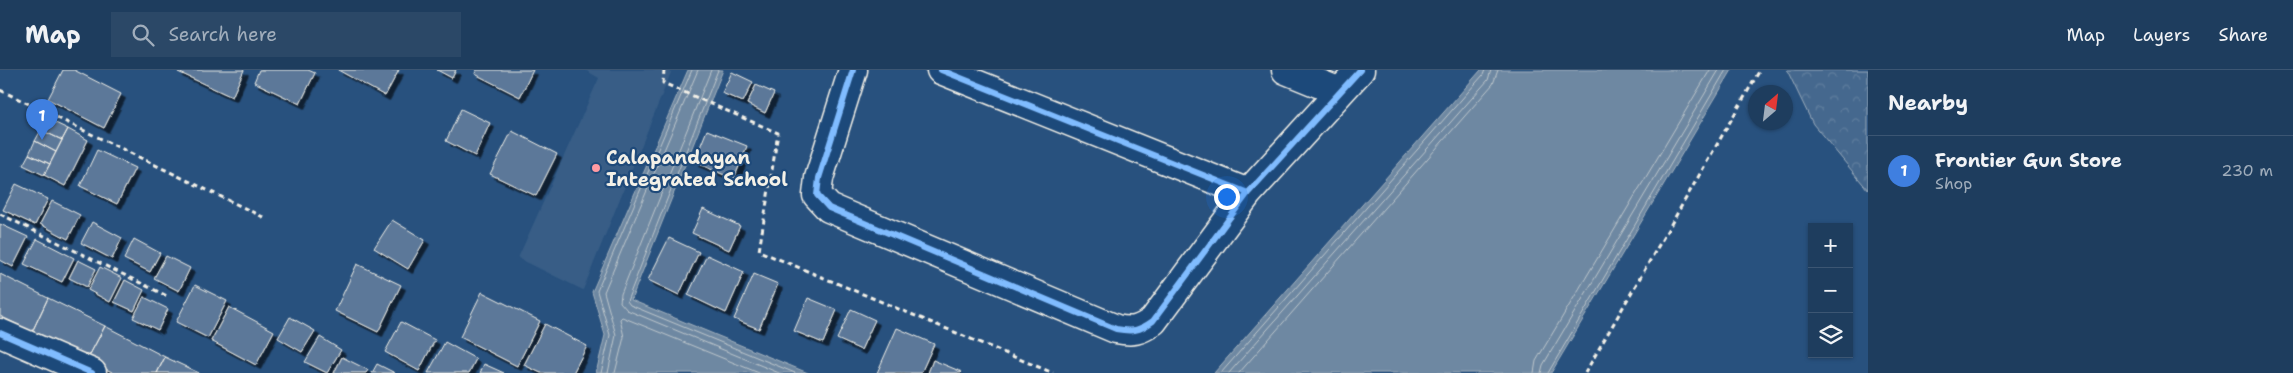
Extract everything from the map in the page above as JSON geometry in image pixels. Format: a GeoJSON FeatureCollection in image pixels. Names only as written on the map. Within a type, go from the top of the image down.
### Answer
{"type":"FeatureCollection","features":[{"type":"Feature","properties":{"kind":"street"},"geometry":{"type":"LineString","coordinates":[[853,70],[819,178],[817,195],[829,208],[1116,329],[1131,332],[1138,331],[1153,321],[1248,193],[1360,70]]}},
{"type":"Feature","properties":{"kind":"street"},"geometry":{"type":"LineString","coordinates":[[941,70],[1248,193]]}},
{"type":"Feature","properties":{"kind":"street"},"geometry":{"type":"LineString","coordinates":[[1286,70],[1340,92]]}},
{"type":"Feature","properties":{"kind":"street"},"geometry":{"type":"LineString","coordinates":[[0,332],[92,373]]}},
{"type":"Feature","properties":{"kind":"path"},"geometry":{"type":"LineString","coordinates":[[664,70],[663,82],[778,133],[759,251],[1053,373]]}},
{"type":"Feature","properties":{"kind":"path"},"geometry":{"type":"LineString","coordinates":[[1585,373],[1760,70]]}},
{"type":"Feature","properties":{"kind":"path"},"geometry":{"type":"LineString","coordinates":[[0,90],[265,218]]}},
{"type":"Feature","properties":{"kind":"path"},"geometry":{"type":"LineString","coordinates":[[0,214],[168,297]]}},
{"type":"Feature","properties":{"kind":"shaded area","name":"Calapandayan Integrated School"},"geometry":{"type":"Polygon","coordinates":[[[585,70],[672,70],[583,290],[518,258],[599,78],[585,70]]]}},
{"type":"Feature","properties":{"kind":"green space"},"geometry":{"type":"Polygon","coordinates":[[[1787,70],[1868,70],[1868,190],[1813,124],[1787,70]]]}},
{"type":"Feature","properties":{"kind":"water"},"geometry":{"type":"Polygon","coordinates":[[[688,70],[723,70],[631,300],[808,373],[596,373],[605,335],[592,292],[688,70]]]}},
{"type":"Feature","properties":{"kind":"water"},"geometry":{"type":"Polygon","coordinates":[[[1481,70],[1732,70],[1551,373],[1214,373],[1481,70]]]}},
{"type":"Feature","properties":{"kind":"building"},"geometry":{"type":"Polygon","coordinates":[[[63,70],[74,70],[121,94],[104,128],[48,99],[63,70]]]}},
{"type":"Feature","properties":{"kind":"building"},"geometry":{"type":"Polygon","coordinates":[[[179,70],[244,70],[232,97],[178,72],[179,70]]]}},
{"type":"Feature","properties":{"kind":"building"},"geometry":{"type":"Polygon","coordinates":[[[259,70],[308,70],[315,73],[300,104],[254,82],[259,70]]]}},
{"type":"Feature","properties":{"kind":"building"},"geometry":{"type":"Polygon","coordinates":[[[338,70],[399,70],[385,96],[338,70]]]}},
{"type":"Feature","properties":{"kind":"building"},"geometry":{"type":"Polygon","coordinates":[[[437,70],[456,70],[452,78],[437,70]]]}},
{"type":"Feature","properties":{"kind":"building"},"geometry":{"type":"Polygon","coordinates":[[[476,70],[533,70],[520,97],[475,74],[476,70]]]}},
{"type":"Feature","properties":{"kind":"building"},"geometry":{"type":"Polygon","coordinates":[[[732,72],[753,82],[743,102],[722,93],[732,72]]]}},
{"type":"Feature","properties":{"kind":"building"},"geometry":{"type":"Polygon","coordinates":[[[756,85],[774,93],[765,113],[747,104],[756,85]]]}},
{"type":"Feature","properties":{"kind":"building"},"geometry":{"type":"Polygon","coordinates":[[[461,109],[490,123],[475,156],[446,141],[461,109]]]}},
{"type":"Feature","properties":{"kind":"building"},"geometry":{"type":"Polygon","coordinates":[[[47,119],[68,129],[62,140],[41,130],[47,119]]]}},
{"type":"Feature","properties":{"kind":"building"},"geometry":{"type":"Polygon","coordinates":[[[68,129],[88,140],[65,186],[44,175],[68,129]]]}},
{"type":"Feature","properties":{"kind":"building"},"geometry":{"type":"Polygon","coordinates":[[[41,130],[62,140],[56,152],[35,141],[41,130]]]}},
{"type":"Feature","properties":{"kind":"building"},"geometry":{"type":"Polygon","coordinates":[[[707,130],[747,146],[734,179],[694,162],[707,130]]]}},
{"type":"Feature","properties":{"kind":"building"},"geometry":{"type":"Polygon","coordinates":[[[512,131],[557,154],[536,196],[490,174],[512,131]]]}},
{"type":"Feature","properties":{"kind":"building"},"geometry":{"type":"Polygon","coordinates":[[[35,141],[56,152],[50,164],[29,154],[35,141]]]}},
{"type":"Feature","properties":{"kind":"building"},"geometry":{"type":"Polygon","coordinates":[[[97,150],[135,168],[117,204],[80,186],[97,150]]]}},
{"type":"Feature","properties":{"kind":"building"},"geometry":{"type":"Polygon","coordinates":[[[29,154],[50,164],[44,175],[23,165],[29,154]]]}},
{"type":"Feature","properties":{"kind":"building"},"geometry":{"type":"Polygon","coordinates":[[[16,184],[48,199],[35,225],[3,210],[16,184]]]}},
{"type":"Feature","properties":{"kind":"building"},"geometry":{"type":"Polygon","coordinates":[[[52,201],[80,215],[68,239],[40,224],[52,201]]]}},
{"type":"Feature","properties":{"kind":"building"},"geometry":{"type":"Polygon","coordinates":[[[703,209],[740,226],[729,250],[692,233],[703,209]]]}},
{"type":"Feature","properties":{"kind":"building"},"geometry":{"type":"Polygon","coordinates":[[[392,220],[425,240],[408,269],[374,248],[392,220]]]}},
{"type":"Feature","properties":{"kind":"building"},"geometry":{"type":"Polygon","coordinates":[[[92,222],[122,238],[112,259],[81,243],[92,222]]]}},
{"type":"Feature","properties":{"kind":"building"},"geometry":{"type":"Polygon","coordinates":[[[0,224],[28,237],[13,267],[0,260],[0,224]]]}},
{"type":"Feature","properties":{"kind":"building"},"geometry":{"type":"Polygon","coordinates":[[[669,238],[699,252],[679,295],[648,280],[669,238]]]}},
{"type":"Feature","properties":{"kind":"building"},"geometry":{"type":"Polygon","coordinates":[[[37,239],[74,258],[62,282],[24,264],[37,239]]]}},
{"type":"Feature","properties":{"kind":"building"},"geometry":{"type":"Polygon","coordinates":[[[134,239],[160,253],[150,272],[124,259],[134,239]]]}},
{"type":"Feature","properties":{"kind":"building"},"geometry":{"type":"Polygon","coordinates":[[[707,255],[744,272],[726,313],[688,295],[707,255]]]}},
{"type":"Feature","properties":{"kind":"building"},"geometry":{"type":"Polygon","coordinates":[[[166,256],[190,268],[179,291],[154,278],[166,256]]]}},
{"type":"Feature","properties":{"kind":"building"},"geometry":{"type":"Polygon","coordinates":[[[78,260],[96,269],[87,287],[69,278],[78,260]]]}},
{"type":"Feature","properties":{"kind":"building"},"geometry":{"type":"Polygon","coordinates":[[[357,264],[401,285],[378,332],[335,311],[357,264]]]}},
{"type":"Feature","properties":{"kind":"building"},"geometry":{"type":"Polygon","coordinates":[[[100,267],[122,278],[110,302],[88,290],[100,267]]]}},
{"type":"Feature","properties":{"kind":"building"},"geometry":{"type":"Polygon","coordinates":[[[0,274],[48,298],[32,332],[0,316],[0,274]]]}},
{"type":"Feature","properties":{"kind":"building"},"geometry":{"type":"Polygon","coordinates":[[[754,274],[778,284],[759,329],[734,319],[754,274]]]}},
{"type":"Feature","properties":{"kind":"building"},"geometry":{"type":"Polygon","coordinates":[[[125,280],[144,290],[134,311],[114,302],[125,280]]]}},
{"type":"Feature","properties":{"kind":"building"},"geometry":{"type":"Polygon","coordinates":[[[195,285],[227,301],[208,338],[176,322],[195,285]]]}},
{"type":"Feature","properties":{"kind":"building"},"geometry":{"type":"Polygon","coordinates":[[[482,292],[540,321],[517,366],[460,337],[482,292]]]}},
{"type":"Feature","properties":{"kind":"building"},"geometry":{"type":"Polygon","coordinates":[[[144,297],[168,309],[158,330],[133,318],[144,297]]]}},
{"type":"Feature","properties":{"kind":"building"},"geometry":{"type":"Polygon","coordinates":[[[48,298],[105,326],[87,360],[32,332],[48,298]]]}},
{"type":"Feature","properties":{"kind":"building"},"geometry":{"type":"Polygon","coordinates":[[[808,298],[837,310],[823,343],[794,331],[808,298]]]}},
{"type":"Feature","properties":{"kind":"building"},"geometry":{"type":"Polygon","coordinates":[[[229,307],[274,331],[256,365],[211,341],[229,307]]]}},
{"type":"Feature","properties":{"kind":"building"},"geometry":{"type":"Polygon","coordinates":[[[851,309],[875,320],[861,350],[837,339],[851,309]]]}},
{"type":"Feature","properties":{"kind":"building"},"geometry":{"type":"Polygon","coordinates":[[[290,317],[315,331],[302,352],[278,338],[290,317]]]}},
{"type":"Feature","properties":{"kind":"building"},"geometry":{"type":"Polygon","coordinates":[[[401,322],[435,340],[419,371],[385,352],[401,322]]]}},
{"type":"Feature","properties":{"kind":"building"},"geometry":{"type":"Polygon","coordinates":[[[545,324],[587,346],[573,373],[541,373],[524,365],[545,324]]]}},
{"type":"Feature","properties":{"kind":"building"},"geometry":{"type":"Polygon","coordinates":[[[105,326],[165,357],[157,373],[114,373],[87,360],[105,326]]]}},
{"type":"Feature","properties":{"kind":"building"},"geometry":{"type":"Polygon","coordinates":[[[897,328],[934,344],[921,373],[877,373],[897,328]]]}},
{"type":"Feature","properties":{"kind":"building"},"geometry":{"type":"Polygon","coordinates":[[[320,337],[341,350],[327,373],[305,362],[320,337]]]}},
{"type":"Feature","properties":{"kind":"building"},"geometry":{"type":"Polygon","coordinates":[[[445,342],[476,359],[469,373],[428,373],[445,342]]]}},
{"type":"Feature","properties":{"kind":"building"},"geometry":{"type":"Polygon","coordinates":[[[165,357],[199,373],[157,373],[165,357]]]}},
{"type":"Feature","properties":{"kind":"building"},"geometry":{"type":"Polygon","coordinates":[[[342,357],[368,370],[366,373],[334,373],[342,357]]]}},
{"type":"Feature","properties":{"kind":"building"},"geometry":{"type":"Polygon","coordinates":[[[933,360],[962,372],[928,373],[933,360]]]}},
{"type":"Feature","properties":{"kind":"building"},"geometry":{"type":"Polygon","coordinates":[[[377,364],[395,373],[372,373],[377,364]]]}},
{"type":"Feature","properties":{"kind":"building"},"geometry":{"type":"Polygon","coordinates":[[[484,364],[504,373],[480,373],[484,364]]]}},
{"type":"Feature","properties":{"kind":"cycle path"},"geometry":{"type":"LineString","coordinates":[[853,70],[819,178],[817,195],[829,208],[1116,329],[1127,330],[1140,329],[1153,321],[1248,193],[1360,70]]}},
{"type":"Feature","properties":{"kind":"cycle path"},"geometry":{"type":"LineString","coordinates":[[941,70],[1248,193]]}},
{"type":"Feature","properties":{"kind":"cycle path"},"geometry":{"type":"LineString","coordinates":[[0,333],[92,373]]}},
{"type":"Feature","properties":{"kind":"place","name":"Frontier Gun Store"},"geometry":{"type":"Point","coordinates":[42,140]}},
{"type":"Feature","properties":{"kind":"place","name":"Calapandayan Integrated School"},"geometry":{"type":"Point","coordinates":[596,168]}}]}
